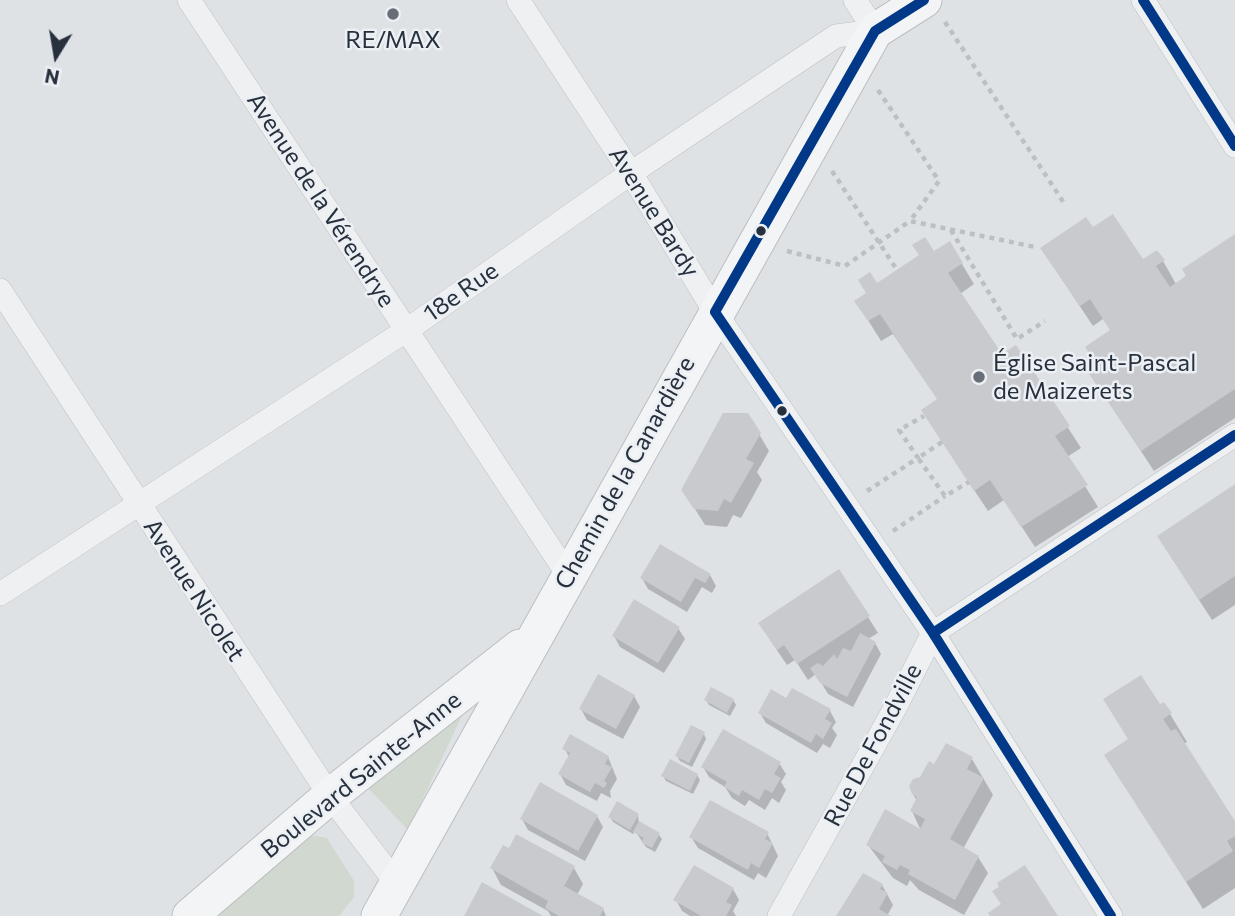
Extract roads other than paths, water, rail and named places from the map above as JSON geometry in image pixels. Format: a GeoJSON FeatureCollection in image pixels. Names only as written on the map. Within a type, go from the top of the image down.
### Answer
{"type":"FeatureCollection","features":[{"type":"Feature","properties":{"kind":"main road","name":"18e Rue"},"geometry":{"type":"LineString","coordinates":[[875,31],[931,6]]}},
{"type":"Feature","properties":{"kind":"main road","name":"Chemin de la Canardière"},"geometry":{"type":"LineString","coordinates":[[379,916],[715,312],[875,31]]}},
{"type":"Feature","properties":{"kind":"main road","name":"Boulevard Sainte-Anne"},"geometry":{"type":"LineString","coordinates":[[190,916],[330,796],[534,636]]}},
{"type":"Feature","properties":{"kind":"street","name":"Avenue de la Vérendrye"},"geometry":{"type":"LineString","coordinates":[[190,0],[568,575]]}},
{"type":"Feature","properties":{"kind":"street","name":"Avenue Bardy"},"geometry":{"type":"LineString","coordinates":[[518,0],[631,173],[715,312],[933,633],[1111,916]]}},
{"type":"Feature","properties":{"kind":"street"},"geometry":{"type":"LineString","coordinates":[[855,0],[875,31]]}},
{"type":"Feature","properties":{"kind":"street"},"geometry":{"type":"LineString","coordinates":[[1143,0],[1235,146]]}},
{"type":"Feature","properties":{"kind":"street","name":"18e Rue"},"geometry":{"type":"LineString","coordinates":[[0,594],[407,330],[631,173],[836,36],[875,31]]}},
{"type":"Feature","properties":{"kind":"street","name":"Avenue Nicolet"},"geometry":{"type":"LineString","coordinates":[[0,290],[330,796],[397,884]]}},
{"type":"Feature","properties":{"kind":"street","name":"Rue De Fondville"},"geometry":{"type":"LineString","coordinates":[[779,916],[895,708],[933,633],[1235,435]]}},
{"type":"Feature","properties":{"kind":"place","name":"RE/MAX"},"geometry":{"type":"Point","coordinates":[393,14]}},
{"type":"Feature","properties":{"kind":"place","name":"Église Saint-Pascal de Maizerets"},"geometry":{"type":"Point","coordinates":[979,377]}}]}
